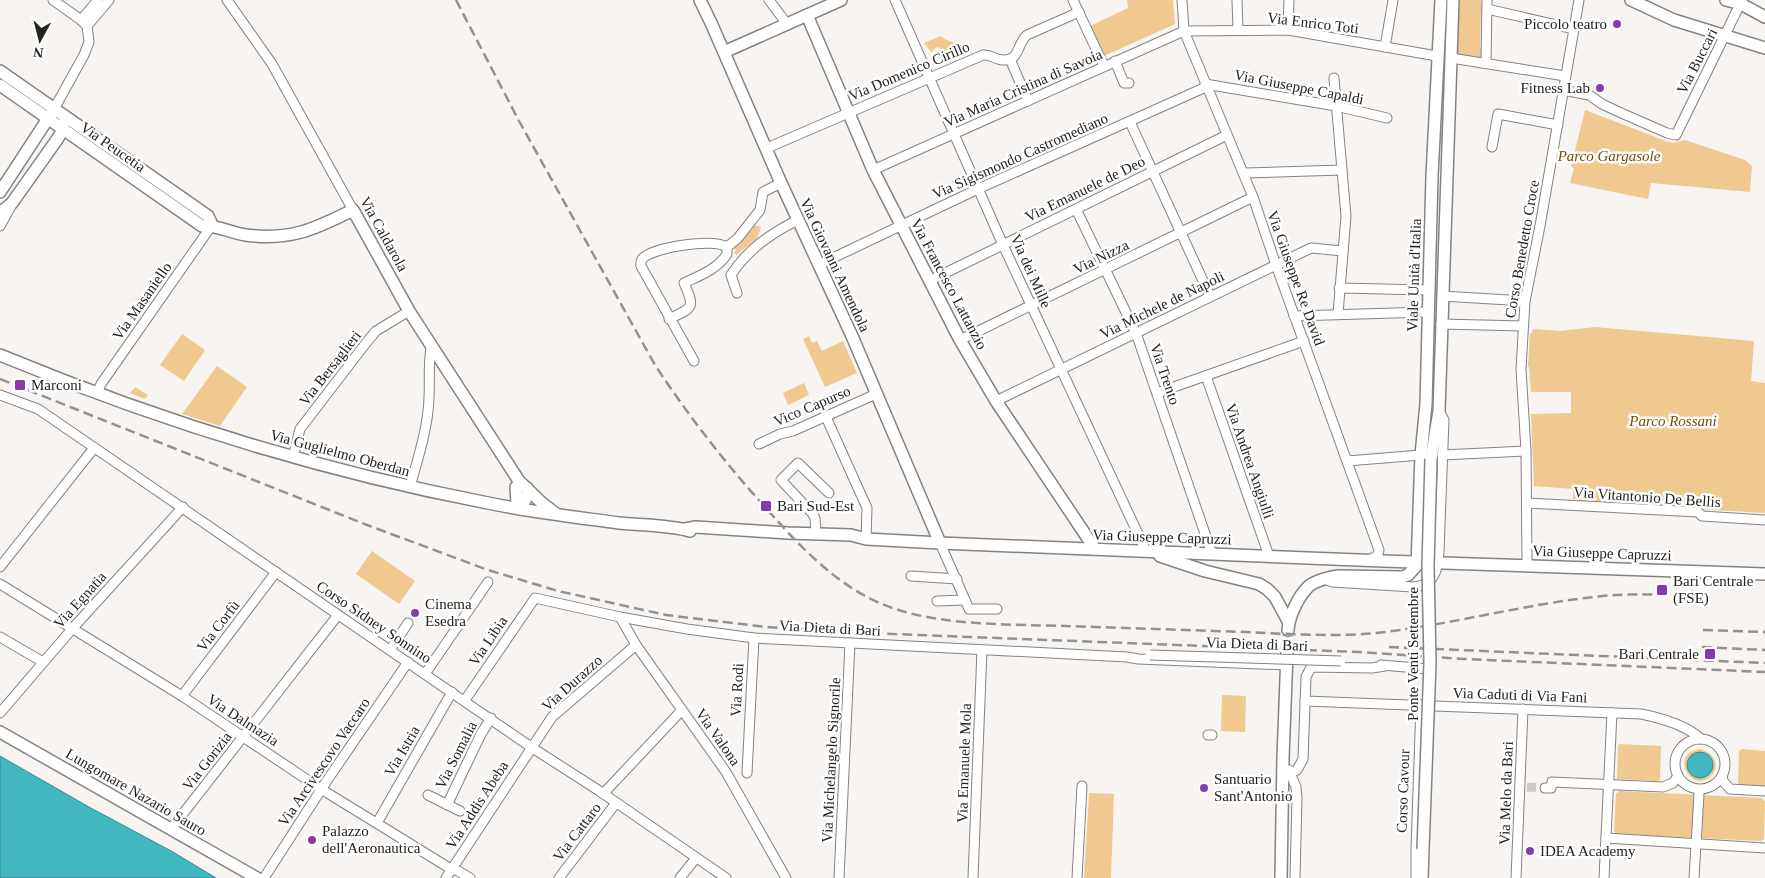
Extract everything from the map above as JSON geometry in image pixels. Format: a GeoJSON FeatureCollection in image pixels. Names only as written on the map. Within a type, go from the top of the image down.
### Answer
{"type":"FeatureCollection","features":[{"type":"Feature","properties":{"kind":"main road","name":"Via Giovanni Amendola"},"geometry":{"type":"LineString","coordinates":[[700,0],[818,265],[852,336],[940,543]]}},
{"type":"Feature","properties":{"kind":"main road"},"geometry":{"type":"LineString","coordinates":[[724,52],[841,0]]}},
{"type":"Feature","properties":{"kind":"main road","name":"Viale Unità d'Italia"},"geometry":{"type":"LineString","coordinates":[[1432,457],[1426,404],[1428,290],[1440,0]]}},
{"type":"Feature","properties":{"kind":"main road","name":"Viale Unità d'Italia"},"geometry":{"type":"LineString","coordinates":[[1417,559],[1438,411],[1453,0]]}},
{"type":"Feature","properties":{"kind":"main road"},"geometry":{"type":"LineString","coordinates":[[1630,0],[1674,20],[1765,48]]}},
{"type":"Feature","properties":{"kind":"main road"},"geometry":{"type":"LineString","coordinates":[[1726,0],[1742,2],[1765,17]]}},
{"type":"Feature","properties":{"kind":"main road","name":"Via Francesco Lattanzio"},"geometry":{"type":"LineString","coordinates":[[807,15],[873,170],[960,340],[996,401],[1095,549]]}},
{"type":"Feature","properties":{"kind":"main road"},"geometry":{"type":"LineString","coordinates":[[0,71],[52,114],[202,211],[208,216],[212,225]]}},
{"type":"Feature","properties":{"kind":"main road","name":"Via Peucetia"},"geometry":{"type":"LineString","coordinates":[[0,85],[52,114],[63,130],[202,226],[212,225],[244,235],[278,237],[303,233],[353,210]]}},
{"type":"Feature","properties":{"kind":"main road"},"geometry":{"type":"LineString","coordinates":[[0,192],[52,114]]}},
{"type":"Feature","properties":{"kind":"main road"},"geometry":{"type":"LineString","coordinates":[[1435,124],[1442,121],[1449,124]]}},
{"type":"Feature","properties":{"kind":"main road"},"geometry":{"type":"LineString","coordinates":[[0,213],[12,203],[63,130]]}},
{"type":"Feature","properties":{"kind":"main road","name":"Via Caldarola"},"geometry":{"type":"LineString","coordinates":[[353,210],[409,311],[521,485]]}},
{"type":"Feature","properties":{"kind":"main road"},"geometry":{"type":"LineString","coordinates":[[1430,234],[1438,236],[1445,234]]}},
{"type":"Feature","properties":{"kind":"main road","name":"Via Guglielmo Oberdan"},"geometry":{"type":"LineString","coordinates":[[0,355],[177,423],[293,457],[410,487],[488,503],[558,515],[685,529],[696,533],[851,542],[866,539],[940,543]]}},
{"type":"Feature","properties":{"kind":"main road","name":"Ponte Venti Settembre"},"geometry":{"type":"LineString","coordinates":[[1423,849],[1430,650],[1428,566],[1432,457]]}},
{"type":"Feature","properties":{"kind":"main road"},"geometry":{"type":"LineString","coordinates":[[488,503],[508,496],[521,485]]}},
{"type":"Feature","properties":{"kind":"main road"},"geometry":{"type":"LineString","coordinates":[[521,485],[517,503],[521,509]]}},
{"type":"Feature","properties":{"kind":"main road"},"geometry":{"type":"LineString","coordinates":[[521,485],[558,515]]}},
{"type":"Feature","properties":{"kind":"main road","name":"Via Guglielmo Oberdan"},"geometry":{"type":"LineString","coordinates":[[685,529],[696,527],[858,536],[866,539]]}},
{"type":"Feature","properties":{"kind":"main road","name":"Via Giuseppe Capruzzi"},"geometry":{"type":"LineString","coordinates":[[940,543],[1383,561],[1417,559],[1438,562],[1765,574]]}},
{"type":"Feature","properties":{"kind":"main road"},"geometry":{"type":"LineString","coordinates":[[1146,551],[1205,571],[1259,584],[1274,597],[1288,626],[1299,600],[1310,585],[1330,576],[1402,578],[1408,575],[1417,559]]}},
{"type":"Feature","properties":{"kind":"main road"},"geometry":{"type":"LineString","coordinates":[[1281,878],[1282,796],[1287,775],[1283,758],[1287,653]]}},
{"type":"Feature","properties":{"kind":"main road","name":"Lungomare Nazario Sauro"},"geometry":{"type":"LineString","coordinates":[[0,732],[257,878]]}},
{"type":"Feature","properties":{"kind":"main road","name":"Corso Cavour"},"geometry":{"type":"LineString","coordinates":[[1422,878],[1423,849]]}},
{"type":"Feature","properties":{"kind":"street"},"geometry":{"type":"LineString","coordinates":[[52,114],[89,42],[84,23],[53,0]]}},
{"type":"Feature","properties":{"kind":"street"},"geometry":{"type":"LineString","coordinates":[[84,23],[98,0]]}},
{"type":"Feature","properties":{"kind":"street"},"geometry":{"type":"LineString","coordinates":[[84,23],[109,0]]}},
{"type":"Feature","properties":{"kind":"street","name":"Via Caldarola"},"geometry":{"type":"LineString","coordinates":[[227,0],[272,64],[353,210]]}},
{"type":"Feature","properties":{"kind":"street"},"geometry":{"type":"LineString","coordinates":[[769,0],[787,24]]}},
{"type":"Feature","properties":{"kind":"street","name":"Via dei Mille"},"geometry":{"type":"LineString","coordinates":[[895,0],[980,188],[1003,245],[1146,551]]}},
{"type":"Feature","properties":{"kind":"street"},"geometry":{"type":"LineString","coordinates":[[1073,0],[1104,66]]}},
{"type":"Feature","properties":{"kind":"street","name":"Via Giuseppe Re David"},"geometry":{"type":"LineString","coordinates":[[1182,0],[1184,31],[1205,85],[1244,173],[1380,550],[1378,555],[1368,560]]}},
{"type":"Feature","properties":{"kind":"street"},"geometry":{"type":"LineString","coordinates":[[1237,0],[1238,29]]}},
{"type":"Feature","properties":{"kind":"street"},"geometry":{"type":"LineString","coordinates":[[1288,30],[1289,0]]}},
{"type":"Feature","properties":{"kind":"street"},"geometry":{"type":"LineString","coordinates":[[1385,47],[1393,0]]}},
{"type":"Feature","properties":{"kind":"street","name":"Corso Benedetto Croce"},"geometry":{"type":"LineString","coordinates":[[1528,565],[1526,451],[1521,369],[1525,301],[1579,0]]}},
{"type":"Feature","properties":{"kind":"street","name":"Via Buccari"},"geometry":{"type":"LineString","coordinates":[[1563,90],[1589,95],[1602,104],[1660,130],[1676,135],[1742,2]]}},
{"type":"Feature","properties":{"kind":"street"},"geometry":{"type":"LineString","coordinates":[[1486,63],[1487,5],[1574,28]]}},
{"type":"Feature","properties":{"kind":"street"},"geometry":{"type":"LineString","coordinates":[[1028,101],[1010,60],[1016,55],[1023,38],[1027,35],[1079,12]]}},
{"type":"Feature","properties":{"kind":"street","name":"Via Enrico Toti"},"geometry":{"type":"LineString","coordinates":[[1184,31],[1288,30],[1437,56]]}},
{"type":"Feature","properties":{"kind":"street","name":"Via Maria Cristina di Savoia"},"geometry":{"type":"LineString","coordinates":[[873,170],[1184,31]]}},
{"type":"Feature","properties":{"kind":"street","name":"Via Domenico Cirillo"},"geometry":{"type":"LineString","coordinates":[[767,148],[849,111],[983,55],[987,54],[1004,60],[1010,60]]}},
{"type":"Feature","properties":{"kind":"street"},"geometry":{"type":"LineString","coordinates":[[1451,58],[1565,76]]}},
{"type":"Feature","properties":{"kind":"street"},"geometry":{"type":"LineString","coordinates":[[1115,61],[1124,83],[1129,83]]}},
{"type":"Feature","properties":{"kind":"street"},"geometry":{"type":"LineString","coordinates":[[1334,78],[1346,216],[1338,314]]}},
{"type":"Feature","properties":{"kind":"street","name":"Via Giuseppe Capaldi"},"geometry":{"type":"LineString","coordinates":[[1205,85],[1336,106],[1387,118]]}},
{"type":"Feature","properties":{"kind":"street","name":"Via Sigismondo Castromediano"},"geometry":{"type":"LineString","coordinates":[[818,265],[980,188],[1130,122],[1205,85]]}},
{"type":"Feature","properties":{"kind":"street"},"geometry":{"type":"LineString","coordinates":[[1492,147],[1498,114],[1558,125]]}},
{"type":"Feature","properties":{"kind":"street"},"geometry":{"type":"LineString","coordinates":[[1130,122],[1210,296]]}},
{"type":"Feature","properties":{"kind":"street","name":"Via Emanuele de Deo"},"geometry":{"type":"LineString","coordinates":[[929,281],[1227,135]]}},
{"type":"Feature","properties":{"kind":"street"},"geometry":{"type":"LineString","coordinates":[[1244,173],[1342,170]]}},
{"type":"Feature","properties":{"kind":"street"},"geometry":{"type":"LineString","coordinates":[[727,247],[738,238],[760,210],[763,192],[781,183]]}},
{"type":"Feature","properties":{"kind":"street","name":"Via Nizza"},"geometry":{"type":"LineString","coordinates":[[960,340],[1253,197]]}},
{"type":"Feature","properties":{"kind":"street"},"geometry":{"type":"LineString","coordinates":[[0,226],[12,203]]}},
{"type":"Feature","properties":{"kind":"street","name":"Via Trento"},"geometry":{"type":"LineString","coordinates":[[1076,209],[1136,333],[1212,554]]}},
{"type":"Feature","properties":{"kind":"street"},"geometry":{"type":"LineString","coordinates":[[737,293],[731,275],[740,261],[772,234],[798,220]]}},
{"type":"Feature","properties":{"kind":"street","name":"Via Masaniello"},"geometry":{"type":"LineString","coordinates":[[97,393],[101,384],[212,225]]}},
{"type":"Feature","properties":{"kind":"street"},"geometry":{"type":"LineString","coordinates":[[694,361],[641,266],[643,258],[661,251],[696,244],[717,244],[727,247]]}},
{"type":"Feature","properties":{"kind":"street"},"geometry":{"type":"LineString","coordinates":[[670,318],[689,309],[691,304],[684,283],[710,271],[721,262],[727,254],[727,247]]}},
{"type":"Feature","properties":{"kind":"street","name":"Via Michele de Napoli"},"geometry":{"type":"LineString","coordinates":[[996,401],[1311,248],[1343,251]]}},
{"type":"Feature","properties":{"kind":"street"},"geometry":{"type":"LineString","coordinates":[[1339,288],[1428,290]]}},
{"type":"Feature","properties":{"kind":"street"},"geometry":{"type":"LineString","coordinates":[[1442,296],[1525,301]]}},
{"type":"Feature","properties":{"kind":"street","name":"Via Bersaglieri"},"geometry":{"type":"LineString","coordinates":[[293,457],[300,429],[366,343],[376,331],[409,311]]}},
{"type":"Feature","properties":{"kind":"street"},"geometry":{"type":"LineString","coordinates":[[1294,316],[1428,312]]}},
{"type":"Feature","properties":{"kind":"street"},"geometry":{"type":"LineString","coordinates":[[1441,324],[1523,324]]}},
{"type":"Feature","properties":{"kind":"street"},"geometry":{"type":"LineString","coordinates":[[1157,393],[1304,341]]}},
{"type":"Feature","properties":{"kind":"street"},"geometry":{"type":"LineString","coordinates":[[410,487],[428,413],[430,397],[428,363],[432,348]]}},
{"type":"Feature","properties":{"kind":"street","name":"Via Andrea Angiulli"},"geometry":{"type":"LineString","coordinates":[[1206,376],[1269,556]]}},
{"type":"Feature","properties":{"kind":"street","name":"Vico Capurso"},"geometry":{"type":"LineString","coordinates":[[759,444],[876,394]]}},
{"type":"Feature","properties":{"kind":"street","name":"Corso Sidney Sonnino"},"geometry":{"type":"LineString","coordinates":[[1,398],[38,409],[531,747],[726,878]]}},
{"type":"Feature","properties":{"kind":"street"},"geometry":{"type":"LineString","coordinates":[[826,416],[867,508],[866,539]]}},
{"type":"Feature","properties":{"kind":"street"},"geometry":{"type":"LineString","coordinates":[[0,567],[94,448]]}},
{"type":"Feature","properties":{"kind":"street"},"geometry":{"type":"LineString","coordinates":[[1347,461],[1526,451]]}},
{"type":"Feature","properties":{"kind":"street","name":"Viale Unità d'Italia"},"geometry":{"type":"LineString","coordinates":[[1325,579],[1332,582],[1413,587],[1425,584],[1436,574],[1438,562],[1432,457]]}},
{"type":"Feature","properties":{"kind":"street"},"geometry":{"type":"LineString","coordinates":[[816,534],[815,518],[812,513],[781,480],[798,463],[830,493]]}},
{"type":"Feature","properties":{"kind":"street","name":"Via Vitantonio De Bellis"},"geometry":{"type":"LineString","coordinates":[[1527,503],[1698,512],[1702,516],[1765,520]]}},
{"type":"Feature","properties":{"kind":"street","name":"Via Egnatia"},"geometry":{"type":"LineString","coordinates":[[0,713],[72,629],[183,507]]}},
{"type":"Feature","properties":{"kind":"street"},"geometry":{"type":"LineString","coordinates":[[940,543],[970,609],[995,609]]}},
{"type":"Feature","properties":{"kind":"street","name":"Via Corfù"},"geometry":{"type":"LineString","coordinates":[[182,696],[276,572]]}},
{"type":"Feature","properties":{"kind":"street"},"geometry":{"type":"LineString","coordinates":[[910,576],[956,579]]}},
{"type":"Feature","properties":{"kind":"street"},"geometry":{"type":"LineString","coordinates":[[425,674],[488,582]]}},
{"type":"Feature","properties":{"kind":"street","name":"Via Dalmazia"},"geometry":{"type":"LineString","coordinates":[[0,584],[182,696],[321,789],[451,869],[470,878]]}},
{"type":"Feature","properties":{"kind":"street","name":"Via Dieta di Bari"},"geometry":{"type":"LineString","coordinates":[[535,598],[620,617],[754,638],[1138,659],[1287,665]]}},
{"type":"Feature","properties":{"kind":"street","name":"Via Libia"},"geometry":{"type":"LineString","coordinates":[[465,700],[535,598]]}},
{"type":"Feature","properties":{"kind":"street"},"geometry":{"type":"LineString","coordinates":[[937,601],[965,600]]}},
{"type":"Feature","properties":{"kind":"street","name":"Via Gorizia"},"geometry":{"type":"LineString","coordinates":[[171,829],[338,615]]}},
{"type":"Feature","properties":{"kind":"street","name":"Via Valona"},"geometry":{"type":"LineString","coordinates":[[620,617],[636,645],[726,772],[786,878]]}},
{"type":"Feature","properties":{"kind":"street"},"geometry":{"type":"LineString","coordinates":[[390,650],[408,623]]}},
{"type":"Feature","properties":{"kind":"street"},"geometry":{"type":"LineString","coordinates":[[0,637],[43,662]]}},
{"type":"Feature","properties":{"kind":"street","name":"Via Rodi"},"geometry":{"type":"LineString","coordinates":[[747,773],[754,638]]}},
{"type":"Feature","properties":{"kind":"street","name":"Via Michelangelo Signorile"},"geometry":{"type":"LineString","coordinates":[[839,878],[850,643]]}},
{"type":"Feature","properties":{"kind":"street","name":"Via Durazzo"},"geometry":{"type":"LineString","coordinates":[[531,747],[552,716],[636,645]]}},
{"type":"Feature","properties":{"kind":"street","name":"Via Emanuele Mola"},"geometry":{"type":"LineString","coordinates":[[973,878],[982,650]]}},
{"type":"Feature","properties":{"kind":"street","name":"Via Dieta di Bari"},"geometry":{"type":"LineString","coordinates":[[1127,657],[1150,655],[1341,661],[1429,669],[1424,705]]}},
{"type":"Feature","properties":{"kind":"street","name":"Via Arcivescovo Vaccaro"},"geometry":{"type":"LineString","coordinates":[[264,878],[321,789],[408,662]]}},
{"type":"Feature","properties":{"kind":"street","name":"Via Dieta di Bari"},"geometry":{"type":"LineString","coordinates":[[1305,701],[1306,677],[1311,667],[1372,668],[1385,666]]}},
{"type":"Feature","properties":{"kind":"street","name":"Via Istria"},"geometry":{"type":"LineString","coordinates":[[377,823],[452,692]]}},
{"type":"Feature","properties":{"kind":"street"},"geometry":{"type":"LineString","coordinates":[[1295,878],[1297,797],[1296,787],[1287,775],[1297,770],[1303,759],[1305,701]]}},
{"type":"Feature","properties":{"kind":"street","name":"Via Caduti di Via Fani"},"geometry":{"type":"LineString","coordinates":[[1305,701],[1641,714],[1657,717],[1696,734],[1701,739]]}},
{"type":"Feature","properties":{"kind":"street","name":"Corso Cavour"},"geometry":{"type":"LineString","coordinates":[[1416,878],[1424,705]]}},
{"type":"Feature","properties":{"kind":"street","name":"Via Melo da Bari"},"geometry":{"type":"LineString","coordinates":[[1516,878],[1523,709]]}},
{"type":"Feature","properties":{"kind":"street"},"geometry":{"type":"LineString","coordinates":[[603,794],[682,710]]}},
{"type":"Feature","properties":{"kind":"street"},"geometry":{"type":"LineString","coordinates":[[1604,878],[1612,713]]}},
{"type":"Feature","properties":{"kind":"street","name":"Via Somalia"},"geometry":{"type":"LineString","coordinates":[[447,805],[481,734],[491,718]]}},
{"type":"Feature","properties":{"kind":"street"},"geometry":{"type":"LineString","coordinates":[[1701,739],[1708,740],[1720,749],[1725,764],[1719,781],[1710,787],[1699,789],[1687,786],[1678,776],[1675,764],[1678,751],[1688,742],[1701,739]]}},
{"type":"Feature","properties":{"kind":"street","name":"Via Addis Abeba"},"geometry":{"type":"LineString","coordinates":[[446,878],[531,747]]}},
{"type":"Feature","properties":{"kind":"street"},"geometry":{"type":"LineString","coordinates":[[1545,788],[1551,788],[1552,782],[1663,787],[1673,783],[1678,776]]}},
{"type":"Feature","properties":{"kind":"street"},"geometry":{"type":"LineString","coordinates":[[1722,776],[1723,781],[1733,789],[1765,791]]}},
{"type":"Feature","properties":{"kind":"street"},"geometry":{"type":"LineString","coordinates":[[1076,878],[1082,786]]}},
{"type":"Feature","properties":{"kind":"street"},"geometry":{"type":"LineString","coordinates":[[1282,796],[1287,790],[1292,790],[1297,797]]}},
{"type":"Feature","properties":{"kind":"street"},"geometry":{"type":"LineString","coordinates":[[1694,878],[1698,794]]}},
{"type":"Feature","properties":{"kind":"street","name":"Via Somalia"},"geometry":{"type":"LineString","coordinates":[[428,796],[460,811]]}},
{"type":"Feature","properties":{"kind":"street","name":"Via Cattaro"},"geometry":{"type":"LineString","coordinates":[[560,878],[616,803]]}},
{"type":"Feature","properties":{"kind":"street"},"geometry":{"type":"LineString","coordinates":[[1606,838],[1765,848]]}},
{"type":"Feature","properties":{"kind":"street"},"geometry":{"type":"LineString","coordinates":[[680,878],[696,858]]}},
{"type":"Feature","properties":{"kind":"green space"},"geometry":{"type":"Polygon","coordinates":[[[1127,0],[1173,0],[1175,24],[1104,56],[1090,26],[1128,8],[1127,0]]]}},
{"type":"Feature","properties":{"kind":"green space"},"geometry":{"type":"Polygon","coordinates":[[[1458,0],[1481,0],[1481,5],[1483,5],[1481,10],[1480,47],[1483,48],[1480,59],[1456,54],[1458,0]]]}},
{"type":"Feature","properties":{"kind":"green space"},"geometry":{"type":"Polygon","coordinates":[[[941,36],[955,43],[956,47],[948,53],[944,53],[937,47],[931,52],[924,43],[941,36]]]}},
{"type":"Feature","properties":{"kind":"green space"},"geometry":{"type":"Polygon","coordinates":[[[960,46],[967,51],[950,60],[950,54],[960,46]]]}},
{"type":"Feature","properties":{"kind":"green space","name":"Parco Gargasole"},"geometry":{"type":"Polygon","coordinates":[[[1585,110],[1666,141],[1673,143],[1685,140],[1745,160],[1752,166],[1750,192],[1651,183],[1648,199],[1570,183],[1574,168],[1571,167],[1585,110]]]}},
{"type":"Feature","properties":{"kind":"green space"},"geometry":{"type":"Polygon","coordinates":[[[754,225],[761,227],[757,239],[736,255],[734,253],[736,250],[733,248],[741,239],[744,239],[754,225]]]}},
{"type":"Feature","properties":{"kind":"green space","name":"Parco Rossani"},"geometry":{"type":"Polygon","coordinates":[[[1595,327],[1754,341],[1751,381],[1765,383],[1765,513],[1577,502],[1577,499],[1573,499],[1573,489],[1534,486],[1531,414],[1571,413],[1571,392],[1531,392],[1528,366],[1530,333],[1532,333],[1533,329],[1560,331],[1595,327]]]}},
{"type":"Feature","properties":{"kind":"green space"},"geometry":{"type":"Polygon","coordinates":[[[182,334],[205,350],[184,381],[160,365],[182,334]]]}},
{"type":"Feature","properties":{"kind":"green space"},"geometry":{"type":"Polygon","coordinates":[[[809,336],[812,343],[817,341],[822,351],[843,341],[857,373],[825,387],[803,339],[809,336]]]}},
{"type":"Feature","properties":{"kind":"green space"},"geometry":{"type":"Polygon","coordinates":[[[217,366],[247,387],[220,426],[182,414],[217,366]]]}},
{"type":"Feature","properties":{"kind":"green space"},"geometry":{"type":"Polygon","coordinates":[[[804,383],[809,395],[788,405],[783,393],[804,383]]]}},
{"type":"Feature","properties":{"kind":"green space"},"geometry":{"type":"Polygon","coordinates":[[[135,387],[148,395],[145,399],[130,393],[135,387]]]}},
{"type":"Feature","properties":{"kind":"green space"},"geometry":{"type":"Polygon","coordinates":[[[372,551],[415,581],[399,604],[356,574],[372,551]]]}},
{"type":"Feature","properties":{"kind":"green space"},"geometry":{"type":"Polygon","coordinates":[[[1222,695],[1246,696],[1245,732],[1221,731],[1222,695]]]}},
{"type":"Feature","properties":{"kind":"green space"},"geometry":{"type":"Polygon","coordinates":[[[1619,744],[1661,746],[1660,780],[1617,779],[1619,744]]]}},
{"type":"Feature","properties":{"kind":"green space"},"geometry":{"type":"Polygon","coordinates":[[[1700,749],[1711,755],[1716,767],[1712,775],[1705,780],[1697,781],[1686,772],[1685,758],[1690,752],[1700,749]],[[1695,753],[1689,758],[1689,771],[1694,776],[1705,776],[1712,769],[1711,758],[1705,753],[1695,753]]]}},
{"type":"Feature","properties":{"kind":"green space"},"geometry":{"type":"Polygon","coordinates":[[[1742,749],[1765,751],[1765,786],[1740,785],[1738,783],[1739,751],[1742,749]]]}},
{"type":"Feature","properties":{"kind":"green space"},"geometry":{"type":"Polygon","coordinates":[[[1619,791],[1762,798],[1765,802],[1764,839],[1761,841],[1616,834],[1614,831],[1616,794],[1619,791]]]}},
{"type":"Feature","properties":{"kind":"green space"},"geometry":{"type":"Polygon","coordinates":[[[1089,793],[1114,794],[1111,878],[1084,878],[1089,793]]]}},
{"type":"Feature","properties":{"kind":"water"},"geometry":{"type":"Polygon","coordinates":[[[1700,752],[1709,756],[1713,765],[1709,774],[1700,778],[1691,774],[1687,765],[1691,756],[1700,752]]]}},
{"type":"Feature","properties":{"kind":"water"},"geometry":{"type":"Polygon","coordinates":[[[0,756],[173,852],[216,878],[0,878],[0,756]]]}},
{"type":"Feature","properties":{"kind":"tunnel"},"geometry":{"type":"LineString","coordinates":[[1287,653],[1288,630]]}},
{"type":"Feature","properties":{"kind":"tunnel"},"geometry":{"type":"LineString","coordinates":[[1527,787],[1545,788]]}},
{"type":"Feature","properties":{"kind":"railway"},"geometry":{"type":"LineString","coordinates":[[456,0],[519,121],[655,365],[668,384],[721,456],[789,533],[827,570],[871,599],[916,615],[992,624],[1328,635],[1376,633],[1594,597],[1630,594],[1667,595]]}},
{"type":"Feature","properties":{"kind":"railway"},"geometry":{"type":"LineString","coordinates":[[0,379],[367,525],[488,570],[558,591],[666,615],[766,627],[841,632],[1359,652],[1464,659],[1765,672]]}},
{"type":"Feature","properties":{"kind":"railway"},"geometry":{"type":"LineString","coordinates":[[1703,630],[1765,632]]}},
{"type":"Feature","properties":{"kind":"railway"},"geometry":{"type":"LineString","coordinates":[[1389,647],[1765,663]]}},
{"type":"Feature","properties":{"kind":"railway"},"geometry":{"type":"LineString","coordinates":[[1702,647],[1765,650]]}},
{"type":"Feature","properties":{"kind":"place","name":"Piccolo teatro"},"geometry":{"type":"Point","coordinates":[1617,24]}},
{"type":"Feature","properties":{"kind":"place","name":"Fitness Lab"},"geometry":{"type":"Point","coordinates":[1600,88]}},
{"type":"Feature","properties":{"kind":"place","name":"Marconi"},"geometry":{"type":"Point","coordinates":[20,385]}},
{"type":"Feature","properties":{"kind":"place","name":"Bari Sud-Est"},"geometry":{"type":"Point","coordinates":[766,506]}},
{"type":"Feature","properties":{"kind":"place","name":"Bari Centrale (FSE)"},"geometry":{"type":"Point","coordinates":[1662,590]}},
{"type":"Feature","properties":{"kind":"place","name":"Cinema Esedra"},"geometry":{"type":"Point","coordinates":[415,613]}},
{"type":"Feature","properties":{"kind":"place","name":"Bari Centrale"},"geometry":{"type":"Point","coordinates":[1710,654]}},
{"type":"Feature","properties":{"kind":"place","name":"Santuario Sant'Antonio"},"geometry":{"type":"Point","coordinates":[1204,788]}},
{"type":"Feature","properties":{"kind":"place","name":"Palazzo dell'Aeronautica"},"geometry":{"type":"Point","coordinates":[312,840]}},
{"type":"Feature","properties":{"kind":"place","name":"IDEA Academy"},"geometry":{"type":"Point","coordinates":[1530,851]}}]}
